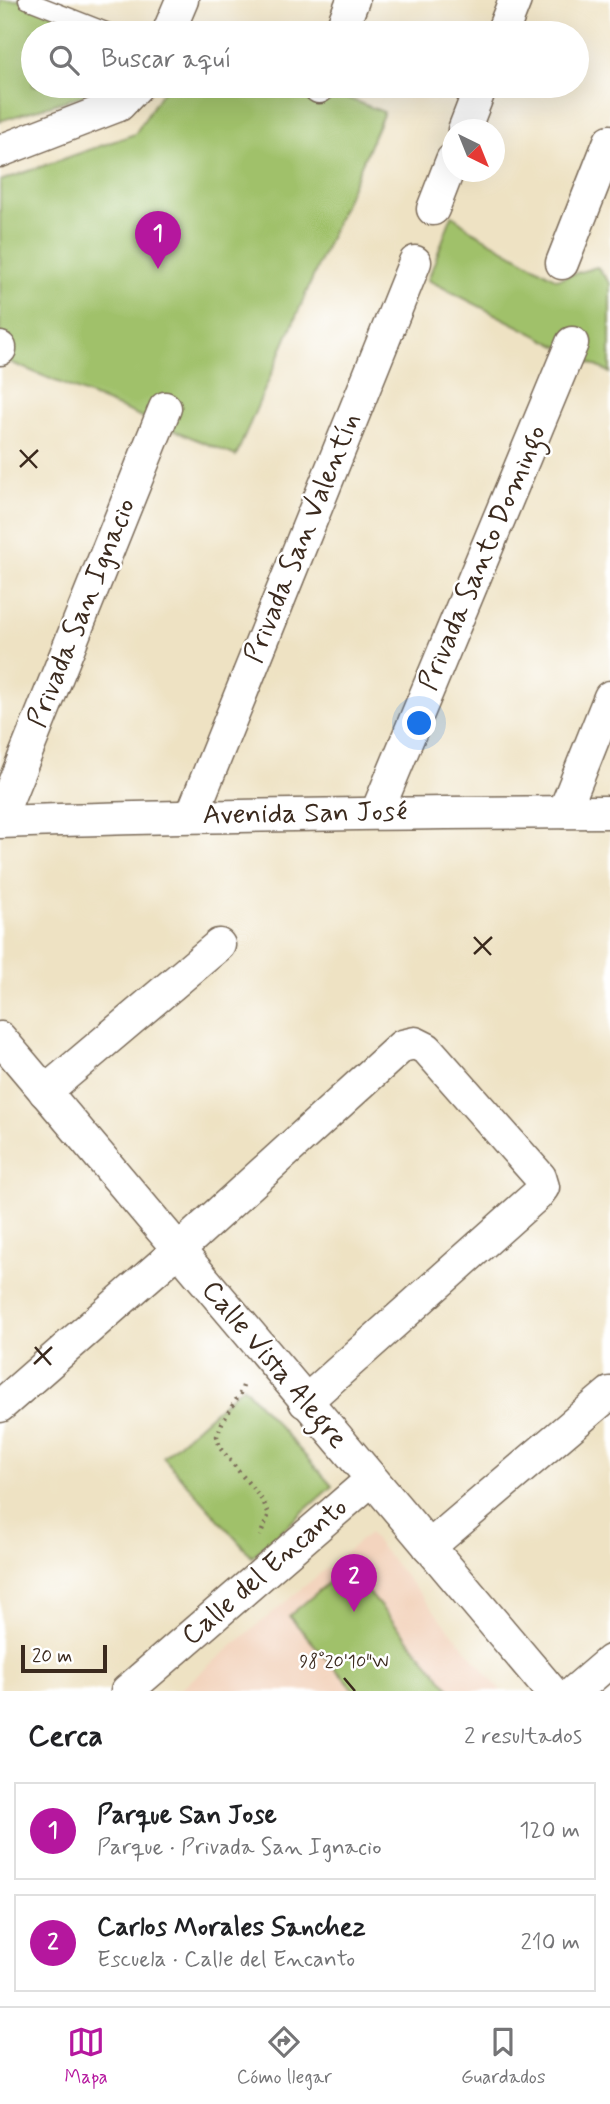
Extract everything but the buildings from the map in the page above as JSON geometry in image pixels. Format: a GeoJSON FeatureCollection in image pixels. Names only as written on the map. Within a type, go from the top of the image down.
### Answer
{"type":"FeatureCollection","features":[{"type":"Feature","properties":{"kind":"street"},"geometry":{"type":"LineString","coordinates":[[173,21],[182,0]]}},
{"type":"Feature","properties":{"kind":"street"},"geometry":{"type":"LineString","coordinates":[[345,21],[353,0]]}},
{"type":"Feature","properties":{"kind":"street"},"geometry":{"type":"LineString","coordinates":[[507,21],[515,0]]}},
{"type":"Feature","properties":{"kind":"street"},"geometry":{"type":"LineString","coordinates":[[0,151],[119,105],[126,98]]}},
{"type":"Feature","properties":{"kind":"street"},"geometry":{"type":"LineString","coordinates":[[468,119],[476,98]]}},
{"type":"Feature","properties":{"kind":"street"},"geometry":{"type":"LineString","coordinates":[[562,263],[610,141]]}},
{"type":"Feature","properties":{"kind":"street"},"geometry":{"type":"LineString","coordinates":[[433,209],[444,182]]}},
{"type":"Feature","properties":{"kind":"street","name":"Privada San Valentín"},"geometry":{"type":"LineString","coordinates":[[192,815],[415,262]]}},
{"type":"Feature","properties":{"kind":"street","name":"Privada Santo Domingo"},"geometry":{"type":"LineString","coordinates":[[377,812],[572,344]]}},
{"type":"Feature","properties":{"kind":"street","name":"Privada San Ignacio"},"geometry":{"type":"LineString","coordinates":[[0,820],[165,408]]}},
{"type":"Feature","properties":{"kind":"street"},"geometry":{"type":"LineString","coordinates":[[565,812],[610,697]]}},
{"type":"Feature","properties":{"kind":"street","name":"Avenida San José"},"geometry":{"type":"LineString","coordinates":[[0,820],[377,812],[610,812]]}},
{"type":"Feature","properties":{"kind":"street"},"geometry":{"type":"LineString","coordinates":[[45,1092],[219,945]]}},
{"type":"Feature","properties":{"kind":"street","name":"Calle Vista Alegre"},"geometry":{"type":"LineString","coordinates":[[0,1038],[551,1691]]}},
{"type":"Feature","properties":{"kind":"street"},"geometry":{"type":"LineString","coordinates":[[0,1406],[177,1251],[402,1045],[415,1043],[426,1049],[470,1098],[540,1177],[543,1187],[305,1402]]}},
{"type":"Feature","properties":{"kind":"street"},"geometry":{"type":"LineString","coordinates":[[429,1547],[610,1393]]}},
{"type":"Feature","properties":{"kind":"street","name":"Calle del Encanto"},"geometry":{"type":"LineString","coordinates":[[127,1691],[371,1480]]}},
{"type":"Feature","properties":{"kind":"street"},"geometry":{"type":"LineString","coordinates":[[575,1691],[610,1661]]}},
{"type":"Feature","properties":{"kind":"lane"},"geometry":{"type":"LineString","coordinates":[[27,0],[80,21]]}},
{"type":"Feature","properties":{"kind":"path"},"geometry":{"type":"LineString","coordinates":[[243,1386],[217,1436],[220,1448],[268,1510],[269,1514],[257,1545]]}},
{"type":"Feature","properties":{"kind":"shaded area"},"geometry":{"type":"Polygon","coordinates":[[[369,1533],[501,1691],[178,1691],[369,1533]]]}},
{"type":"Feature","properties":{"kind":"green space"},"geometry":{"type":"Polygon","coordinates":[[[0,0],[31,0],[77,21],[21,21],[21,98],[74,98],[0,121],[0,0]]]}},
{"type":"Feature","properties":{"kind":"green space"},"geometry":{"type":"Polygon","coordinates":[[[158,98],[347,98],[384,112],[236,456],[0,358],[0,181],[135,134],[158,98]]]}},
{"type":"Feature","properties":{"kind":"green space"},"geometry":{"type":"Polygon","coordinates":[[[452,215],[472,231],[557,279],[597,267],[610,283],[610,373],[428,280],[452,215]]]}},
{"type":"Feature","properties":{"kind":"green space"},"geometry":{"type":"Polygon","coordinates":[[[243,1386],[332,1486],[252,1557],[163,1457],[243,1386]]]}},
{"type":"Feature","properties":{"kind":"green space"},"geometry":{"type":"Polygon","coordinates":[[[347,1567],[452,1691],[355,1691],[289,1616],[347,1567]]]}},
{"type":"Feature","properties":{"kind":"place","name":"Parque San Jose"},"geometry":{"type":"Point","coordinates":[158,269]}},
{"type":"Feature","properties":{"kind":"place","name":"Carlos Morales Sanchez"},"geometry":{"type":"Point","coordinates":[354,1612]}}]}
